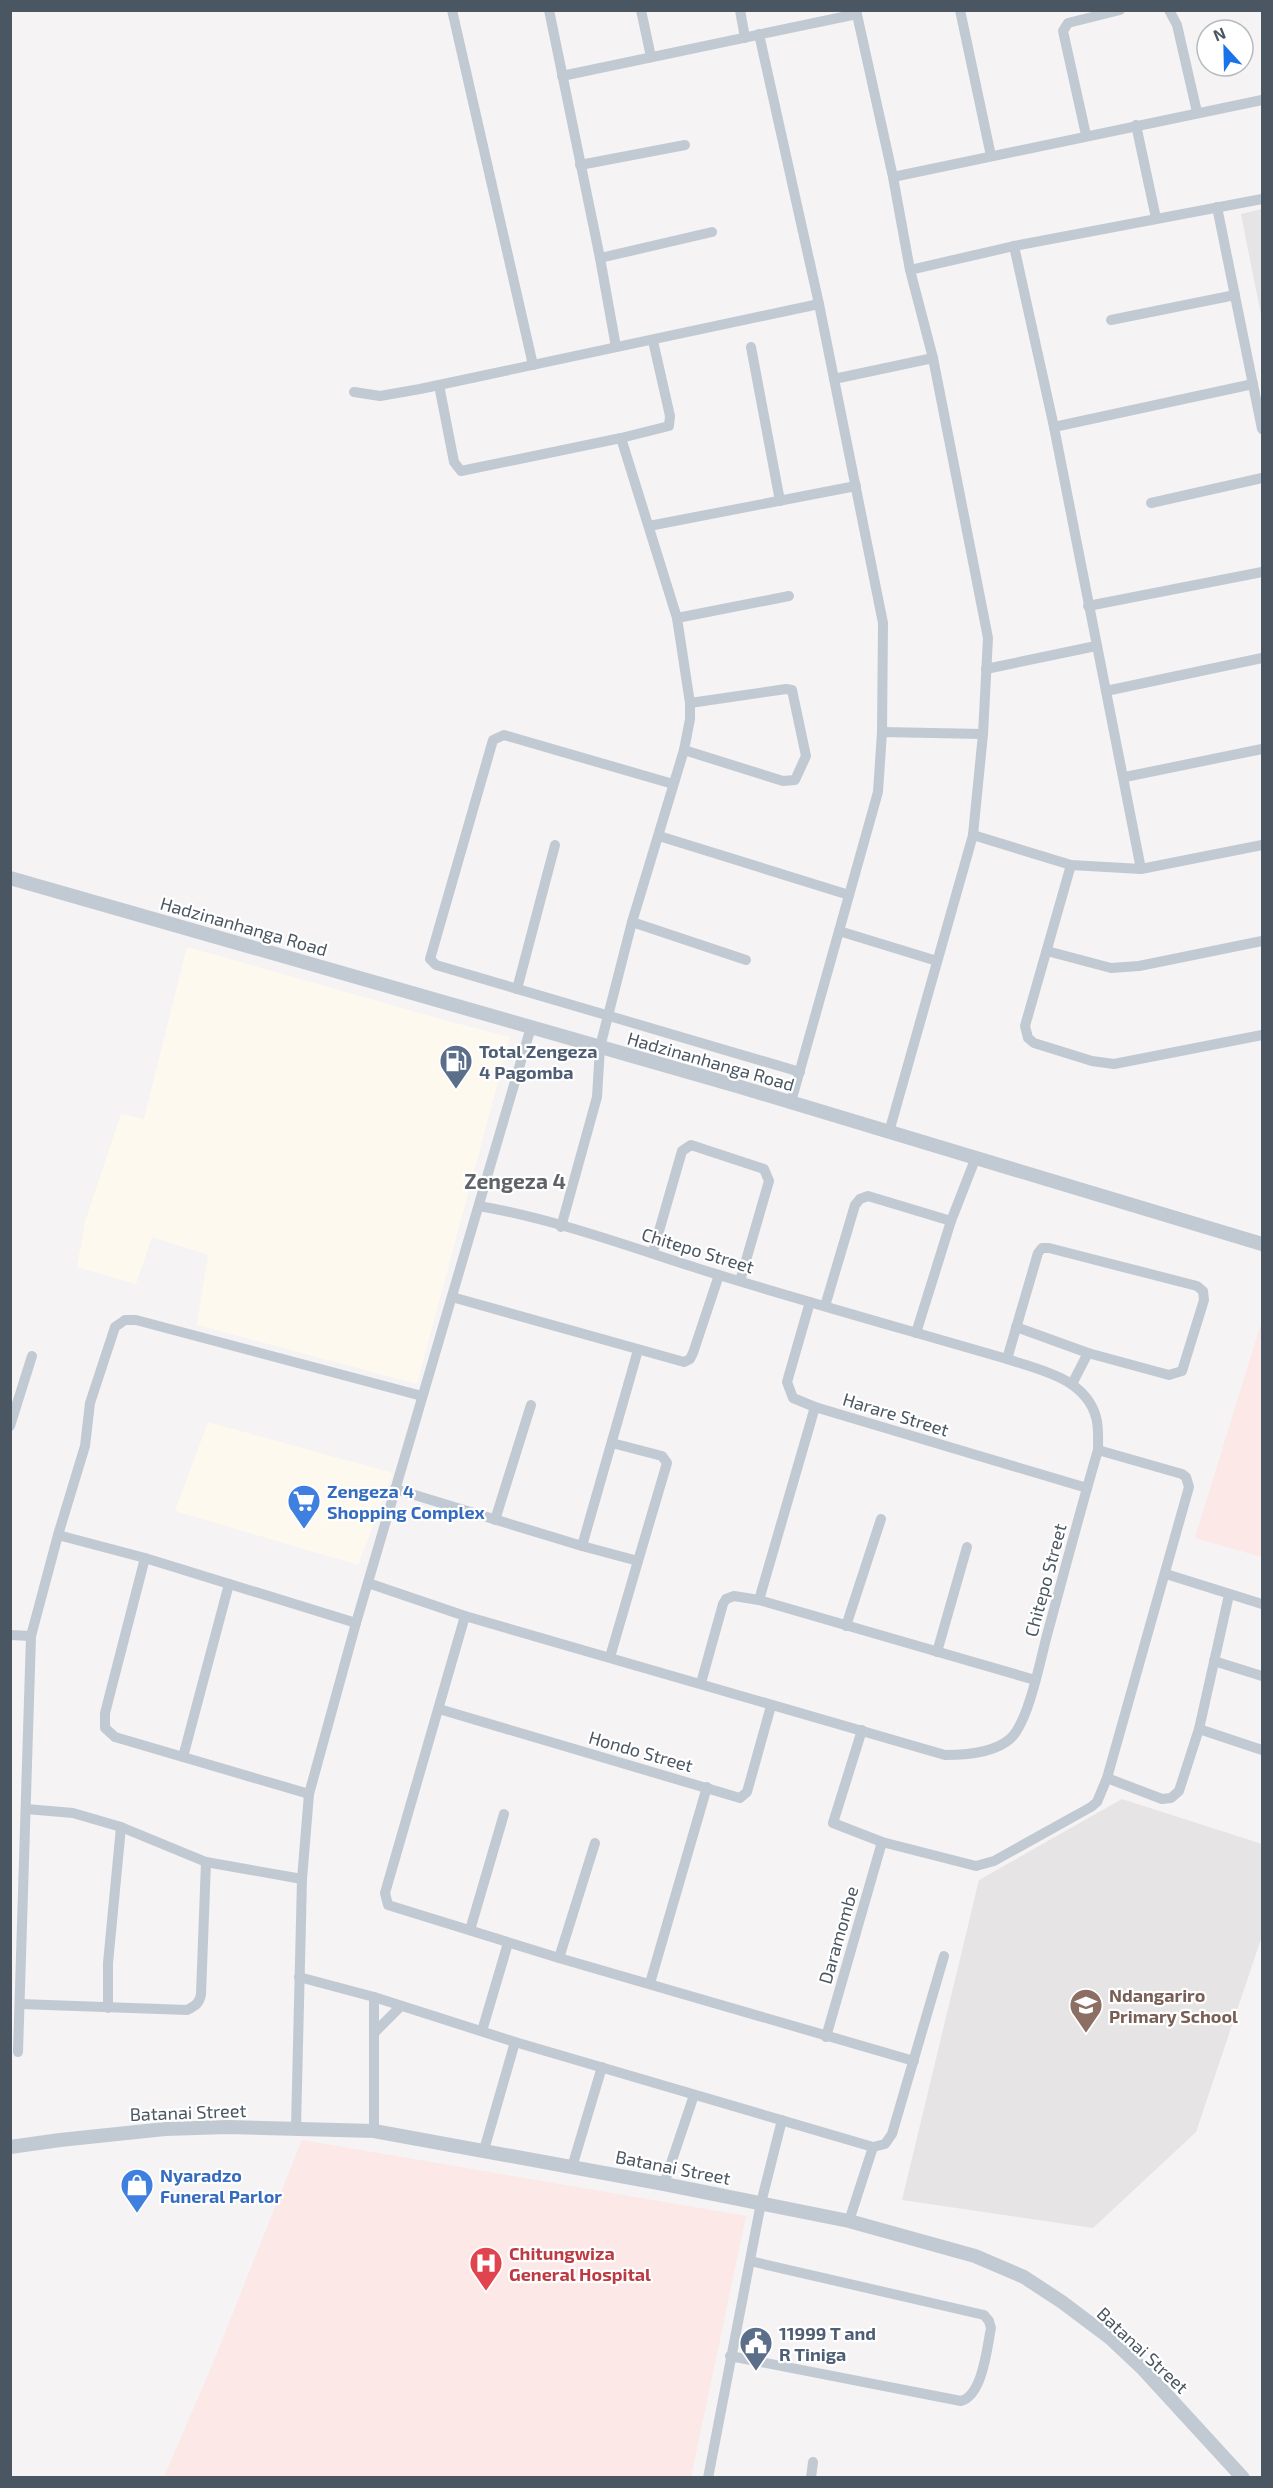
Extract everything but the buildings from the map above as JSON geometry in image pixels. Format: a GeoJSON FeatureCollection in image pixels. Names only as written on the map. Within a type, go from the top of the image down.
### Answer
{"type":"FeatureCollection","features":[{"type":"Feature","properties":{"kind":"street"},"geometry":{"type":"LineString","coordinates":[[452,10],[533,365]]}},
{"type":"Feature","properties":{"kind":"street"},"geometry":{"type":"LineString","coordinates":[[549,10],[616,347]]}},
{"type":"Feature","properties":{"kind":"street"},"geometry":{"type":"LineString","coordinates":[[641,10],[651,57]]}},
{"type":"Feature","properties":{"kind":"street"},"geometry":{"type":"LineString","coordinates":[[740,10],[745,38]]}},
{"type":"Feature","properties":{"kind":"street"},"geometry":{"type":"LineString","coordinates":[[960,10],[991,156]]}},
{"type":"Feature","properties":{"kind":"street"},"geometry":{"type":"LineString","coordinates":[[1086,135],[1063,31],[1068,23],[1120,10]]}},
{"type":"Feature","properties":{"kind":"street"},"geometry":{"type":"LineString","coordinates":[[1169,10],[1177,25],[1197,112]]}},
{"type":"Feature","properties":{"kind":"street"},"geometry":{"type":"LineString","coordinates":[[562,76],[856,12],[893,177],[910,270],[933,358],[988,638],[983,734],[973,836],[889,1132]]}},
{"type":"Feature","properties":{"kind":"street"},"geometry":{"type":"LineString","coordinates":[[759,34],[819,304],[883,623],[882,732],[878,792],[791,1102]]}},
{"type":"Feature","properties":{"kind":"street"},"geometry":{"type":"LineString","coordinates":[[893,177],[1263,99]]}},
{"type":"Feature","properties":{"kind":"street"},"geometry":{"type":"LineString","coordinates":[[1137,125],[1156,218]]}},
{"type":"Feature","properties":{"kind":"street"},"geometry":{"type":"LineString","coordinates":[[580,165],[685,145]]}},
{"type":"Feature","properties":{"kind":"street"},"geometry":{"type":"LineString","coordinates":[[910,270],[1014,246],[1263,199]]}},
{"type":"Feature","properties":{"kind":"street"},"geometry":{"type":"LineString","coordinates":[[1217,207],[1263,429]]}},
{"type":"Feature","properties":{"kind":"street"},"geometry":{"type":"LineString","coordinates":[[600,258],[712,232]]}},
{"type":"Feature","properties":{"kind":"street"},"geometry":{"type":"LineString","coordinates":[[1014,246],[1054,427],[1096,646],[1125,777],[1141,869]]}},
{"type":"Feature","properties":{"kind":"street"},"geometry":{"type":"LineString","coordinates":[[1111,320],[1235,295]]}},
{"type":"Feature","properties":{"kind":"street"},"geometry":{"type":"LineString","coordinates":[[354,392],[380,396],[439,385],[819,304]]}},
{"type":"Feature","properties":{"kind":"street"},"geometry":{"type":"LineString","coordinates":[[439,385],[454,462],[461,471],[621,438],[669,426],[670,416],[652,341]]}},
{"type":"Feature","properties":{"kind":"street"},"geometry":{"type":"LineString","coordinates":[[751,346],[780,501]]}},
{"type":"Feature","properties":{"kind":"street"},"geometry":{"type":"LineString","coordinates":[[834,379],[933,358]]}},
{"type":"Feature","properties":{"kind":"street"},"geometry":{"type":"LineString","coordinates":[[1054,427],[1253,384]]}},
{"type":"Feature","properties":{"kind":"street"},"geometry":{"type":"LineString","coordinates":[[561,1227],[597,1097],[600,1047],[608,1015],[632,922],[684,750],[690,718],[690,703],[677,618],[621,438]]}},
{"type":"Feature","properties":{"kind":"street"},"geometry":{"type":"LineString","coordinates":[[1150,503],[1263,478]]}},
{"type":"Feature","properties":{"kind":"street"},"geometry":{"type":"LineString","coordinates":[[649,526],[856,486]]}},
{"type":"Feature","properties":{"kind":"street"},"geometry":{"type":"LineString","coordinates":[[1088,606],[1263,572]]}},
{"type":"Feature","properties":{"kind":"street"},"geometry":{"type":"LineString","coordinates":[[677,618],[789,596]]}},
{"type":"Feature","properties":{"kind":"street"},"geometry":{"type":"LineString","coordinates":[[986,669],[1096,646]]}},
{"type":"Feature","properties":{"kind":"street"},"geometry":{"type":"LineString","coordinates":[[1106,691],[1263,658]]}},
{"type":"Feature","properties":{"kind":"street"},"geometry":{"type":"LineString","coordinates":[[684,750],[783,781],[795,780],[806,756],[792,690],[786,688],[690,703]]}},
{"type":"Feature","properties":{"kind":"street"},"geometry":{"type":"LineString","coordinates":[[882,732],[983,734]]}},
{"type":"Feature","properties":{"kind":"street"},"geometry":{"type":"LineString","coordinates":[[673,783],[504,735],[493,740],[430,959],[436,965],[800,1072]]}},
{"type":"Feature","properties":{"kind":"street"},"geometry":{"type":"LineString","coordinates":[[1125,777],[1263,749]]}},
{"type":"Feature","properties":{"kind":"street"},"geometry":{"type":"LineString","coordinates":[[659,836],[849,895]]}},
{"type":"Feature","properties":{"kind":"street"},"geometry":{"type":"LineString","coordinates":[[973,836],[1071,865],[1141,869],[1263,845]]}},
{"type":"Feature","properties":{"kind":"street"},"geometry":{"type":"LineString","coordinates":[[517,989],[555,845]]}},
{"type":"Feature","properties":{"kind":"street"},"geometry":{"type":"LineString","coordinates":[[1071,865],[1025,1026],[1028,1038],[1034,1043],[1106,1064],[1130,1062],[1263,1035]]}},
{"type":"Feature","properties":{"kind":"street","name":"Hadzinanhanga Road"},"geometry":{"type":"LineString","coordinates":[[10,878],[791,1102],[1263,1244]]}},
{"type":"Feature","properties":{"kind":"street"},"geometry":{"type":"LineString","coordinates":[[632,922],[746,960]]}},
{"type":"Feature","properties":{"kind":"street"},"geometry":{"type":"LineString","coordinates":[[839,931],[937,961]]}},
{"type":"Feature","properties":{"kind":"street"},"geometry":{"type":"LineString","coordinates":[[1047,951],[1111,968],[1139,966],[1263,941]]}},
{"type":"Feature","properties":{"kind":"street"},"geometry":{"type":"LineString","coordinates":[[296,2128],[302,1879],[309,1794],[394,1489],[531,1028]]}},
{"type":"Feature","properties":{"kind":"street"},"geometry":{"type":"LineString","coordinates":[[652,1252],[682,1150],[691,1145],[701,1148],[764,1169],[769,1181],[740,1281]]}},
{"type":"Feature","properties":{"kind":"street"},"geometry":{"type":"LineString","coordinates":[[916,1333],[951,1221],[976,1158]]}},
{"type":"Feature","properties":{"kind":"street"},"geometry":{"type":"LineString","coordinates":[[825,1306],[855,1205],[862,1197],[868,1196],[951,1221]]}},
{"type":"Feature","properties":{"kind":"street","name":"Chitepo Street"},"geometry":{"type":"LineString","coordinates":[[368,1583],[465,1616],[945,1755],[961,1755],[989,1749],[1005,1742],[1017,1730],[1035,1680],[1098,1450],[1097,1419],[1092,1407],[1072,1384],[1052,1373],[719,1275],[652,1252],[513,1212],[479,1206]]}},
{"type":"Feature","properties":{"kind":"street"},"geometry":{"type":"LineString","coordinates":[[1007,1359],[1016,1327],[1038,1253],[1045,1248],[1197,1286],[1203,1291],[1204,1300],[1184,1368],[1177,1374],[1169,1375],[1088,1353],[1016,1327]]}},
{"type":"Feature","properties":{"kind":"street"},"geometry":{"type":"LineString","coordinates":[[452,1297],[680,1362],[690,1359],[719,1275]]}},
{"type":"Feature","properties":{"kind":"street","name":"Harare Street"},"geometry":{"type":"LineString","coordinates":[[810,1302],[787,1382],[794,1398],[815,1407],[1087,1488]]}},
{"type":"Feature","properties":{"kind":"street"},"geometry":{"type":"LineString","coordinates":[[18,2052],[30,1636],[85,1446],[90,1403],[115,1327],[125,1320],[136,1320],[423,1396]]}},
{"type":"Feature","properties":{"kind":"street"},"geometry":{"type":"LineString","coordinates":[[582,1546],[638,1350]]}},
{"type":"Feature","properties":{"kind":"street"},"geometry":{"type":"LineString","coordinates":[[1072,1384],[1088,1353]]}},
{"type":"Feature","properties":{"kind":"street"},"geometry":{"type":"LineString","coordinates":[[10,1426],[32,1356]]}},
{"type":"Feature","properties":{"kind":"street"},"geometry":{"type":"LineString","coordinates":[[495,1520],[531,1405]]}},
{"type":"Feature","properties":{"kind":"street"},"geometry":{"type":"LineString","coordinates":[[759,1600],[815,1407]]}},
{"type":"Feature","properties":{"kind":"street"},"geometry":{"type":"LineString","coordinates":[[610,1657],[667,1463],[662,1456],[612,1443]]}},
{"type":"Feature","properties":{"kind":"street"},"geometry":{"type":"LineString","coordinates":[[862,1730],[833,1823],[882,1842],[964,1865],[985,1865],[1097,1802],[1107,1778],[1189,1493],[1186,1477],[1182,1474],[1098,1450]]}},
{"type":"Feature","properties":{"kind":"street"},"geometry":{"type":"LineString","coordinates":[[394,1489],[638,1561]]}},
{"type":"Feature","properties":{"kind":"street"},"geometry":{"type":"LineString","coordinates":[[846,1626],[880,1519]]}},
{"type":"Feature","properties":{"kind":"street"},"geometry":{"type":"LineString","coordinates":[[58,1535],[145,1558],[356,1623]]}},
{"type":"Feature","properties":{"kind":"street"},"geometry":{"type":"LineString","coordinates":[[937,1652],[968,1547]]}},
{"type":"Feature","properties":{"kind":"street"},"geometry":{"type":"LineString","coordinates":[[145,1558],[105,1713],[105,1728],[115,1737],[309,1794]]}},
{"type":"Feature","properties":{"kind":"street"},"geometry":{"type":"LineString","coordinates":[[1166,1574],[1263,1604]]}},
{"type":"Feature","properties":{"kind":"street"},"geometry":{"type":"LineString","coordinates":[[183,1757],[229,1584]]}},
{"type":"Feature","properties":{"kind":"street"},"geometry":{"type":"LineString","coordinates":[[1107,1778],[1162,1799],[1171,1798],[1179,1791],[1199,1729],[1229,1595]]}},
{"type":"Feature","properties":{"kind":"street"},"geometry":{"type":"LineString","coordinates":[[701,1683],[726,1599],[734,1596],[759,1600],[1035,1680]]}},
{"type":"Feature","properties":{"kind":"street"},"geometry":{"type":"LineString","coordinates":[[465,1616],[385,1896],[386,1902],[392,1907],[508,1943],[914,2061]]}},
{"type":"Feature","properties":{"kind":"street"},"geometry":{"type":"LineString","coordinates":[[10,1635],[30,1636]]}},
{"type":"Feature","properties":{"kind":"street"},"geometry":{"type":"LineString","coordinates":[[1214,1661],[1263,1676]]}},
{"type":"Feature","properties":{"kind":"street","name":"Hondo Street"},"geometry":{"type":"LineString","coordinates":[[440,1709],[740,1798],[747,1792],[771,1706]]}},
{"type":"Feature","properties":{"kind":"street"},"geometry":{"type":"LineString","coordinates":[[1199,1729],[1263,1749]]}},
{"type":"Feature","properties":{"kind":"street"},"geometry":{"type":"LineString","coordinates":[[650,1983],[707,1787]]}},
{"type":"Feature","properties":{"kind":"street"},"geometry":{"type":"LineString","coordinates":[[26,1809],[74,1813],[121,1827],[206,1862],[302,1879]]}},
{"type":"Feature","properties":{"kind":"street"},"geometry":{"type":"LineString","coordinates":[[470,1930],[504,1814]]}},
{"type":"Feature","properties":{"kind":"street"},"geometry":{"type":"LineString","coordinates":[[108,2008],[108,1963],[121,1827]]}},
{"type":"Feature","properties":{"kind":"street","name":"Daramombe"},"geometry":{"type":"LineString","coordinates":[[826,2037],[882,1842]]}},
{"type":"Feature","properties":{"kind":"street"},"geometry":{"type":"LineString","coordinates":[[559,1958],[595,1843]]}},
{"type":"Feature","properties":{"kind":"street"},"geometry":{"type":"LineString","coordinates":[[20,2004],[187,2010],[198,2002],[201,1994],[206,1862]]}},
{"type":"Feature","properties":{"kind":"street"},"geometry":{"type":"LineString","coordinates":[[482,2031],[508,1943]]}},
{"type":"Feature","properties":{"kind":"street"},"geometry":{"type":"LineString","coordinates":[[299,1977],[374,1997],[515,2042],[873,2147],[885,2144],[892,2134],[944,1956]]}},
{"type":"Feature","properties":{"kind":"street"},"geometry":{"type":"LineString","coordinates":[[374,1997],[374,2131]]}},
{"type":"Feature","properties":{"kind":"street"},"geometry":{"type":"LineString","coordinates":[[374,2033],[401,2006]]}},
{"type":"Feature","properties":{"kind":"street"},"geometry":{"type":"LineString","coordinates":[[484,2150],[515,2042]]}},
{"type":"Feature","properties":{"kind":"street"},"geometry":{"type":"LineString","coordinates":[[572,2167],[602,2067]]}},
{"type":"Feature","properties":{"kind":"street"},"geometry":{"type":"LineString","coordinates":[[664,2184],[694,2095]]}},
{"type":"Feature","properties":{"kind":"street"},"geometry":{"type":"LineString","coordinates":[[708,2478],[761,2202],[782,2120]]}},
{"type":"Feature","properties":{"kind":"street","name":"Batanai Street"},"geometry":{"type":"LineString","coordinates":[[10,2147],[165,2129],[296,2128],[374,2131],[761,2202],[849,2221],[975,2256],[1023,2277],[1043,2290],[1110,2338],[1243,2478]]}},
{"type":"Feature","properties":{"kind":"street"},"geometry":{"type":"LineString","coordinates":[[849,2221],[873,2147]]}},
{"type":"Feature","properties":{"kind":"street"},"geometry":{"type":"LineString","coordinates":[[730,2356],[961,2401],[974,2392],[987,2348],[991,2324],[984,2315],[750,2261]]}},
{"type":"Feature","properties":{"kind":"street"},"geometry":{"type":"LineString","coordinates":[[811,2478],[813,2462]]}},
{"type":"Feature","properties":{"kind":"shaded area"},"geometry":{"type":"Polygon","coordinates":[[[1262,209],[1262,320],[1241,214],[1262,209]]]}},
{"type":"Feature","properties":{"kind":"shaded area"},"geometry":{"type":"Polygon","coordinates":[[[187,947],[510,1037],[417,1384],[197,1325],[208,1255],[152,1237],[136,1284],[77,1267],[85,1221],[121,1114],[144,1119],[187,947]]]}},
{"type":"Feature","properties":{"kind":"shaded area"},"geometry":{"type":"Polygon","coordinates":[[[1262,1321],[1262,1557],[1195,1538],[1262,1321]]]}},
{"type":"Feature","properties":{"kind":"shaded area"},"geometry":{"type":"Polygon","coordinates":[[[208,1422],[393,1473],[358,1565],[175,1511],[208,1422]]]}},
{"type":"Feature","properties":{"kind":"shaded area","name":"Ndangariro Primary School"},"geometry":{"type":"Polygon","coordinates":[[[1122,1799],[1262,1844],[1262,1936],[1196,2132],[1093,2228],[902,2200],[979,1880],[1122,1799]]]}},
{"type":"Feature","properties":{"kind":"shaded area","name":"Chitungwiza General Hospital"},"geometry":{"type":"Polygon","coordinates":[[[302,2140],[746,2216],[691,2477],[164,2477],[211,2368],[302,2140]]]}},
{"type":"Feature","properties":{"kind":"place","name":"Total Zengeza 4 Pagomba"},"geometry":{"type":"Point","coordinates":[456,1090]}},
{"type":"Feature","properties":{"kind":"place","name":"Zengeza 4 Shopping Complex"},"geometry":{"type":"Point","coordinates":[304,1530]}},
{"type":"Feature","properties":{"kind":"place","name":"Ndangariro Primary School"},"geometry":{"type":"Point","coordinates":[1086,2034]}},
{"type":"Feature","properties":{"kind":"place","name":"Nyaradzo Funeral Parlor"},"geometry":{"type":"Point","coordinates":[137,2214]}},
{"type":"Feature","properties":{"kind":"place","name":"Chitungwiza General Hospital"},"geometry":{"type":"Point","coordinates":[486,2292]}},
{"type":"Feature","properties":{"kind":"place","name":"11999 T and R Tiniga"},"geometry":{"type":"Point","coordinates":[756,2372]}},
{"type":"Feature","properties":{"kind":"district","name":"Zengeza 4"},"geometry":{"type":"Point","coordinates":[515,1180]}}]}
